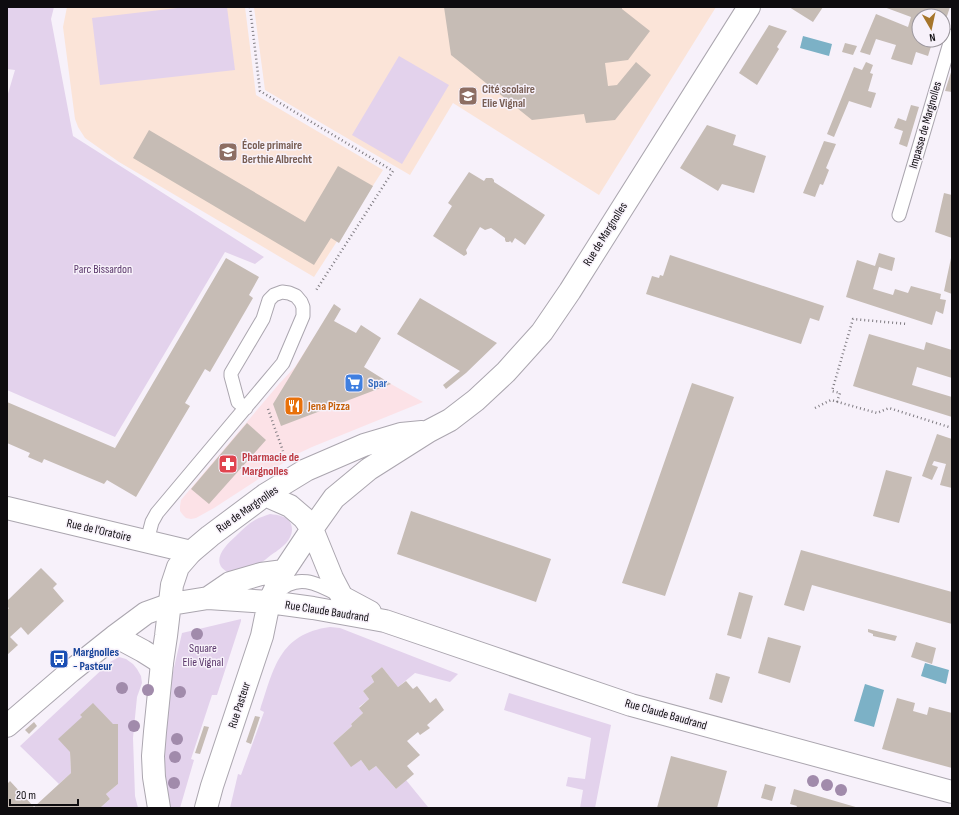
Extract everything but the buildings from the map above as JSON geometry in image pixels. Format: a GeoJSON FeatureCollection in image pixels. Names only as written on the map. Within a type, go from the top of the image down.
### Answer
{"type":"FeatureCollection","features":[{"type":"Feature","properties":{"kind":"street","name":"Rue de Margnolles"},"geometry":{"type":"LineString","coordinates":[[269,602],[284,571],[334,498],[369,469],[450,420],[476,400],[506,372],[542,332],[570,291],[748,7]]}},
{"type":"Feature","properties":{"kind":"street","name":"Rue de Margnolles"},"geometry":{"type":"LineString","coordinates":[[171,604],[172,585],[178,567],[190,552],[266,495],[306,470],[364,445],[402,434],[429,432]]}},
{"type":"Feature","properties":{"kind":"street","name":"Rue Claude Baudrand"},"geometry":{"type":"LineString","coordinates":[[266,495],[290,506],[304,518],[312,529],[332,578],[342,597],[385,621]]}},
{"type":"Feature","properties":{"kind":"street","name":"Rue de l'Oratoire"},"geometry":{"type":"LineString","coordinates":[[7,508],[190,552]]}},
{"type":"Feature","properties":{"kind":"street"},"geometry":{"type":"LineString","coordinates":[[208,598],[230,583],[261,574],[284,571]]}},
{"type":"Feature","properties":{"kind":"street"},"geometry":{"type":"LineString","coordinates":[[7,726],[71,671],[146,613],[171,604],[208,598],[269,602]]}},
{"type":"Feature","properties":{"kind":"street","name":"Rue Claude Baudrand"},"geometry":{"type":"LineString","coordinates":[[269,602],[385,621],[631,705],[952,792]]}},
{"type":"Feature","properties":{"kind":"street","name":"Rue Pasteur"},"geometry":{"type":"LineString","coordinates":[[206,808],[262,636],[269,602]]}},
{"type":"Feature","properties":{"kind":"street"},"geometry":{"type":"LineString","coordinates":[[159,808],[154,777],[153,756],[162,663],[171,604]]}},
{"type":"Feature","properties":{"kind":"street"},"geometry":{"type":"LineString","coordinates":[[115,636],[162,663]]}},
{"type":"Feature","properties":{"kind":"lane","name":"Impasse de Margnolles"},"geometry":{"type":"LineString","coordinates":[[899,215],[952,36]]}},
{"type":"Feature","properties":{"kind":"lane"},"geometry":{"type":"LineString","coordinates":[[147,541],[152,522],[157,513],[246,408],[283,364],[303,316],[303,307],[301,302],[296,296],[290,293],[282,292],[274,295],[269,300],[263,319],[231,372],[238,402],[246,408]]}},
{"type":"Feature","properties":{"kind":"lane"},"geometry":{"type":"LineString","coordinates":[[269,602],[278,592],[288,585],[298,581],[306,581],[324,587],[342,597]]}},
{"type":"Feature","properties":{"kind":"path"},"geometry":{"type":"LineString","coordinates":[[250,7],[260,92],[393,171],[309,300],[301,302]]}},
{"type":"Feature","properties":{"kind":"path"},"geometry":{"type":"LineString","coordinates":[[837,402],[840,394],[832,391],[853,319],[907,324]]}},
{"type":"Feature","properties":{"kind":"path"},"geometry":{"type":"LineString","coordinates":[[815,408],[831,400],[877,413],[889,408],[952,428]]}},
{"type":"Feature","properties":{"kind":"path"},"geometry":{"type":"LineString","coordinates":[[270,412],[283,451]]}},
{"type":"Feature","properties":{"kind":"shaded area","name":"École primaire Berthie Albrecht"},"geometry":{"type":"Polygon","coordinates":[[[67,7],[245,7],[256,95],[383,170],[314,277],[119,162],[85,138],[75,119],[63,27],[67,7]]]}},
{"type":"Feature","properties":{"kind":"shaded area","name":"Cité scolaire Elie Vignal"},"geometry":{"type":"Polygon","coordinates":[[[254,7],[716,7],[599,195],[453,103],[410,175],[265,90],[254,7]]]}},
{"type":"Feature","properties":{"kind":"shaded area"},"geometry":{"type":"Polygon","coordinates":[[[314,337],[423,402],[297,454],[214,508],[196,518],[186,518],[180,511],[181,500],[295,367],[314,337]]]}},
{"type":"Feature","properties":{"kind":"green space","name":"Parc Bissardon"},"geometry":{"type":"Polygon","coordinates":[[[7,7],[54,7],[51,19],[73,136],[264,257],[255,264],[225,252],[115,437],[7,390],[7,97],[15,70],[7,69],[7,7]]]}},
{"type":"Feature","properties":{"kind":"green space"},"geometry":{"type":"Polygon","coordinates":[[[186,7],[227,7],[235,70],[100,85],[92,18],[186,7]]]}},
{"type":"Feature","properties":{"kind":"green space"},"geometry":{"type":"Polygon","coordinates":[[[399,56],[449,85],[402,164],[352,135],[399,56]]]}},
{"type":"Feature","properties":{"kind":"green space"},"geometry":{"type":"Polygon","coordinates":[[[270,514],[282,516],[290,521],[292,529],[290,538],[287,542],[279,550],[255,565],[232,574],[225,570],[219,561],[223,550],[227,545],[250,523],[270,514]]]}},
{"type":"Feature","properties":{"kind":"green space","name":"Square Elie Vignal"},"geometry":{"type":"Polygon","coordinates":[[[241,619],[217,695],[212,695],[191,759],[194,760],[180,808],[169,808],[164,750],[170,685],[182,633],[241,619]]]}},
{"type":"Feature","properties":{"kind":"green space"},"geometry":{"type":"Polygon","coordinates":[[[330,627],[340,628],[458,674],[450,682],[415,673],[398,687],[382,667],[371,676],[374,682],[363,691],[369,699],[359,707],[363,713],[351,724],[352,726],[333,743],[351,766],[361,760],[369,771],[376,766],[396,789],[406,780],[428,807],[230,808],[238,774],[241,775],[264,712],[260,710],[270,680],[281,655],[289,645],[300,637],[313,631],[330,627]]]}},
{"type":"Feature","properties":{"kind":"green space"},"geometry":{"type":"Polygon","coordinates":[[[119,657],[126,659],[133,664],[141,676],[142,683],[137,697],[133,738],[135,796],[138,808],[100,808],[110,799],[106,794],[118,784],[113,724],[80,715],[82,717],[70,752],[71,773],[59,784],[20,746],[110,662],[119,657]]]}},
{"type":"Feature","properties":{"kind":"green space"},"geometry":{"type":"Polygon","coordinates":[[[509,693],[611,725],[595,808],[580,808],[583,790],[566,786],[568,777],[585,779],[591,738],[504,710],[509,693]]]}},
{"type":"Feature","properties":{"kind":"water"},"geometry":{"type":"Polygon","coordinates":[[[803,36],[832,44],[829,56],[800,48],[803,36]]]}},
{"type":"Feature","properties":{"kind":"water"},"geometry":{"type":"Polygon","coordinates":[[[925,663],[949,670],[946,684],[921,676],[925,663]]]}},
{"type":"Feature","properties":{"kind":"water"},"geometry":{"type":"Polygon","coordinates":[[[865,684],[884,690],[874,727],[854,721],[865,684]]]}},
{"type":"Feature","properties":{"kind":"place","name":"Cité scolaire Elie Vignal"},"geometry":{"type":"Point","coordinates":[468,96]}},
{"type":"Feature","properties":{"kind":"place","name":"École primaire Berthie Albrecht"},"geometry":{"type":"Point","coordinates":[228,152]}},
{"type":"Feature","properties":{"kind":"place","name":"Spar"},"geometry":{"type":"Point","coordinates":[354,383]}},
{"type":"Feature","properties":{"kind":"place","name":"Jena Pizza"},"geometry":{"type":"Point","coordinates":[294,406]}},
{"type":"Feature","properties":{"kind":"place","name":"Pharmacie de Margnolles"},"geometry":{"type":"Point","coordinates":[228,464]}},
{"type":"Feature","properties":{"kind":"place","name":"Margnolles - Pasteur"},"geometry":{"type":"Point","coordinates":[59,659]}}]}
